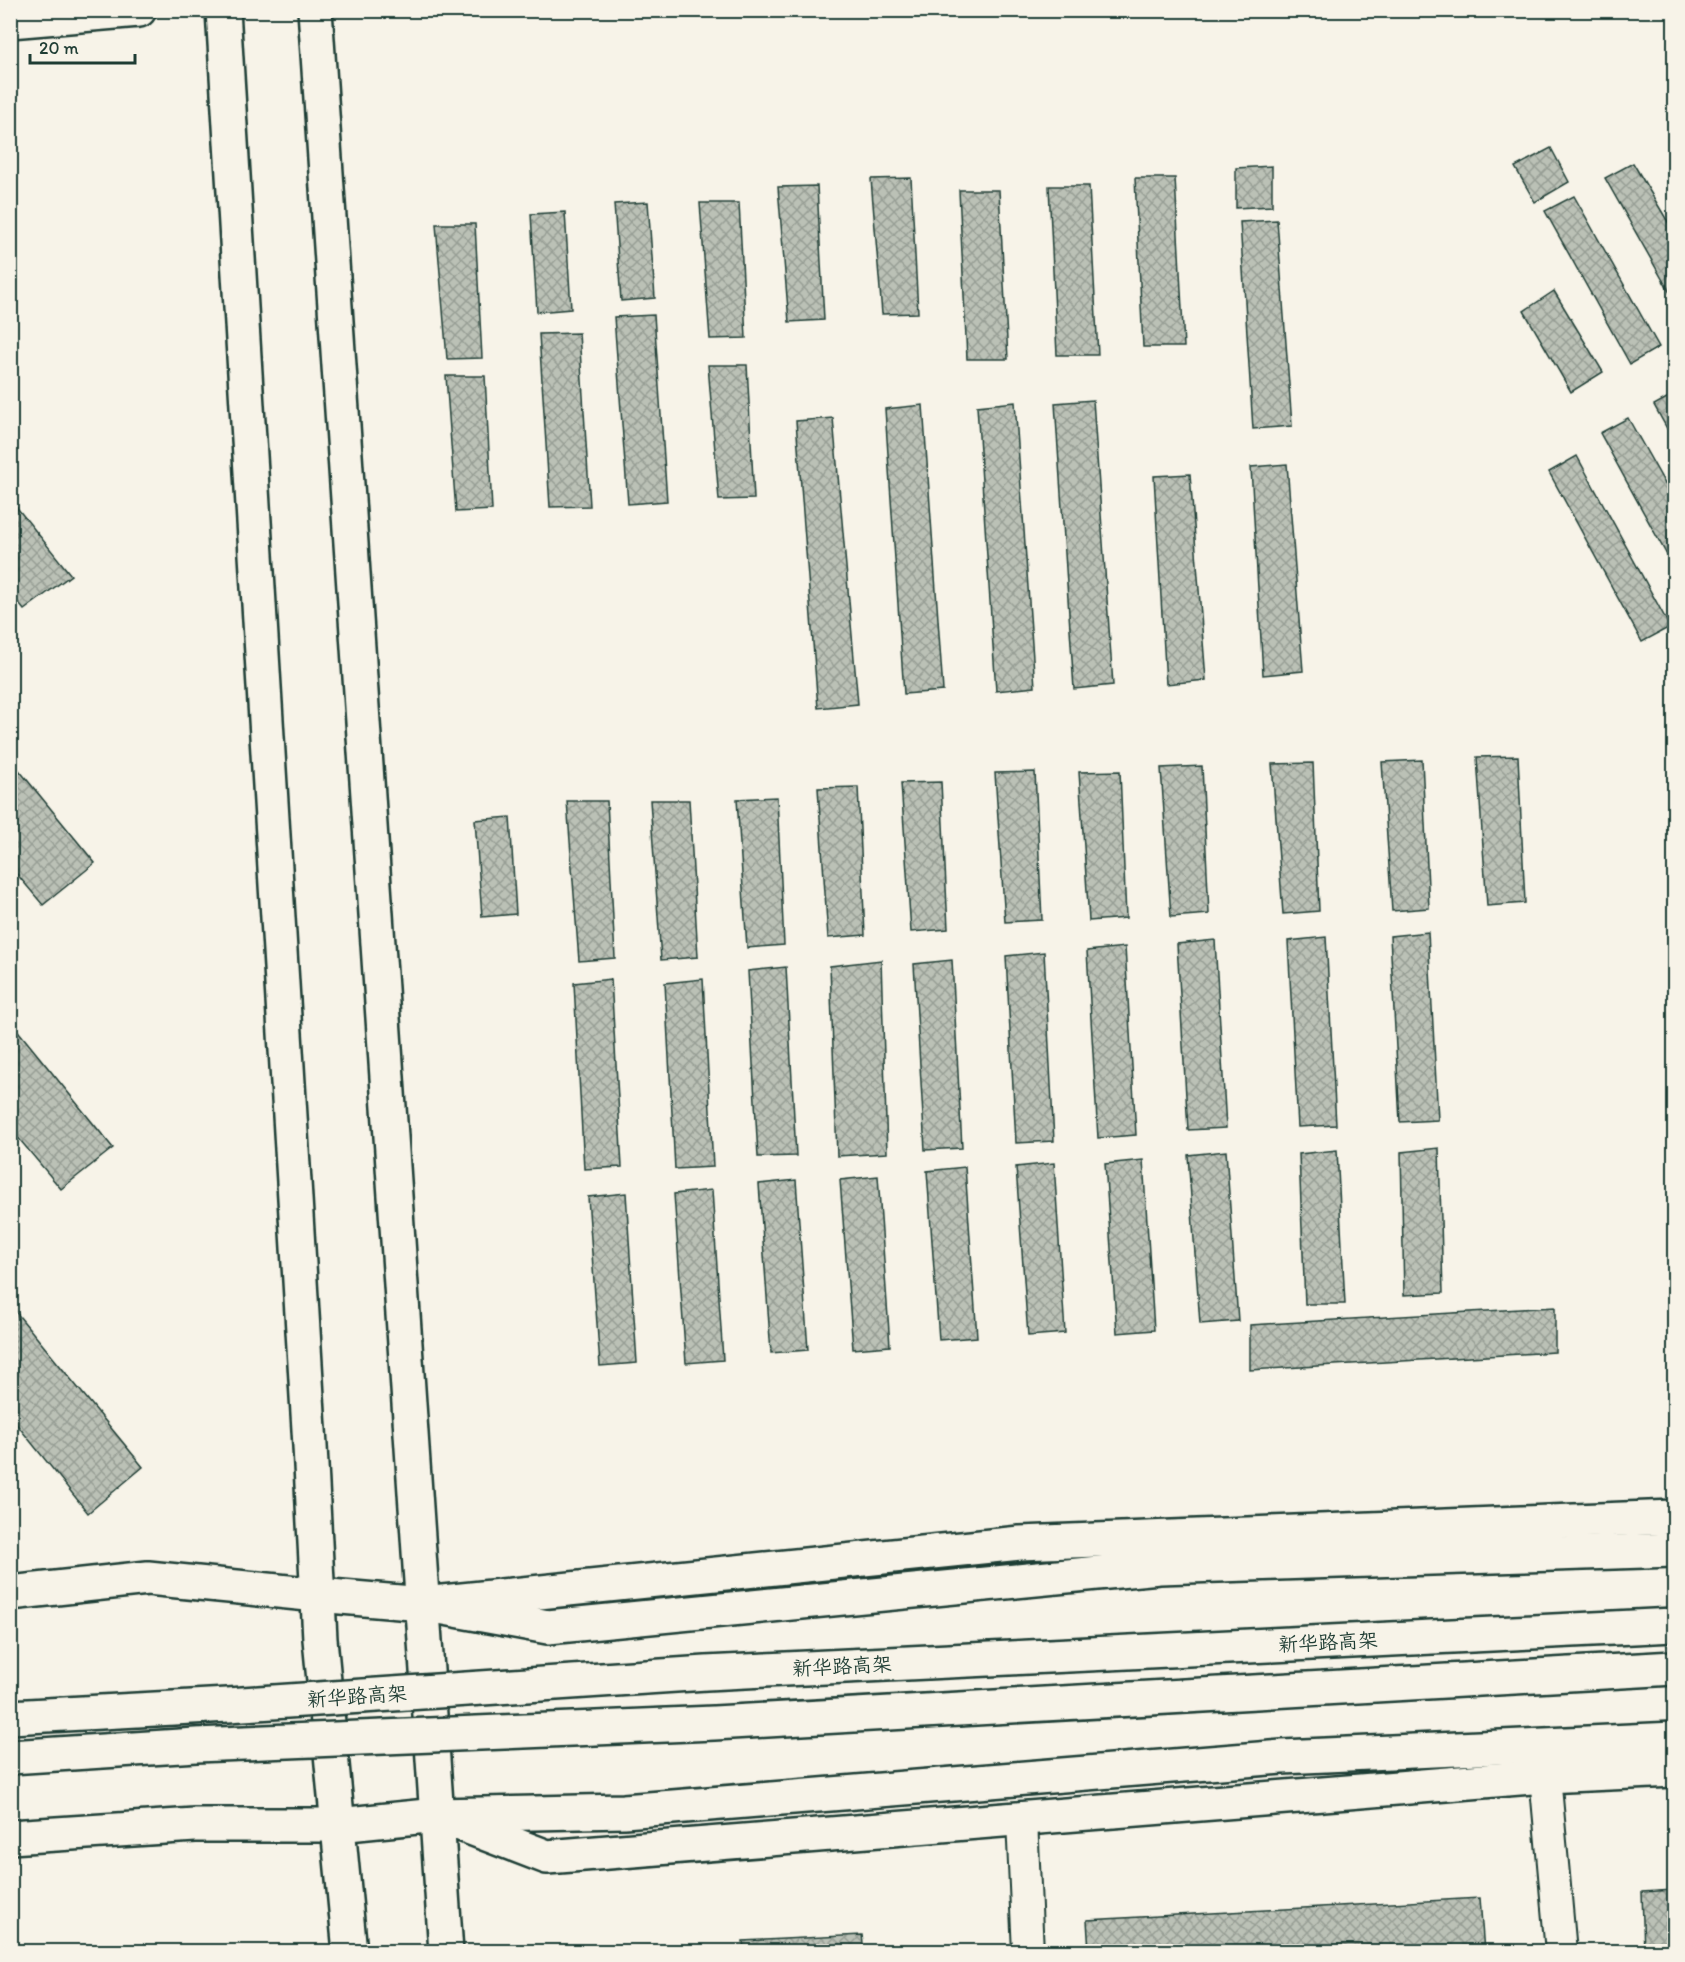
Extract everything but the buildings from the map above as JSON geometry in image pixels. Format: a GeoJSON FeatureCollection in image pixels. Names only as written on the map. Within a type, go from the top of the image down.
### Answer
{"type":"FeatureCollection","features":[{"type":"Feature","properties":{"kind":"main road"},"geometry":{"type":"LineString","coordinates":[[10,21],[139,10]]}},
{"type":"Feature","properties":{"kind":"main road"},"geometry":{"type":"LineString","coordinates":[[223,10],[320,1639],[350,1952]]}},
{"type":"Feature","properties":{"kind":"main road"},"geometry":{"type":"LineString","coordinates":[[315,10],[446,1952]]}},
{"type":"Feature","properties":{"kind":"main road"},"geometry":{"type":"LineString","coordinates":[[423,1604],[1020,1543],[1674,1517]]}},
{"type":"Feature","properties":{"kind":"main road"},"geometry":{"type":"LineString","coordinates":[[10,1593],[148,1578],[423,1604],[548,1627],[1160,1567],[1674,1550]]}},
{"type":"Feature","properties":{"kind":"main road","name":"新华路高架"},"geometry":{"type":"LineString","coordinates":[[10,1717],[705,1673],[1674,1625]]}},
{"type":"Feature","properties":{"kind":"main road","name":"新华路高架"},"geometry":{"type":"LineString","coordinates":[[10,1757],[196,1745],[714,1724],[1674,1668]]}},
{"type":"Feature","properties":{"kind":"main road"},"geometry":{"type":"LineString","coordinates":[[10,1701],[228,1705]]}},
{"type":"Feature","properties":{"kind":"main road"},"geometry":{"type":"LineString","coordinates":[[10,1837],[195,1825],[338,1825],[437,1815],[624,1811],[1282,1756],[1674,1739]]}},
{"type":"Feature","properties":{"kind":"main road"},"geometry":{"type":"LineString","coordinates":[[437,1815],[547,1857],[1545,1776],[1674,1770]]}},
{"type":"Feature","properties":{"kind":"street"},"geometry":{"type":"LineString","coordinates":[[1545,1776],[1561,1952]]}},
{"type":"Feature","properties":{"kind":"street"},"geometry":{"type":"LineString","coordinates":[[1022,1820],[1028,1952]]}}]}
